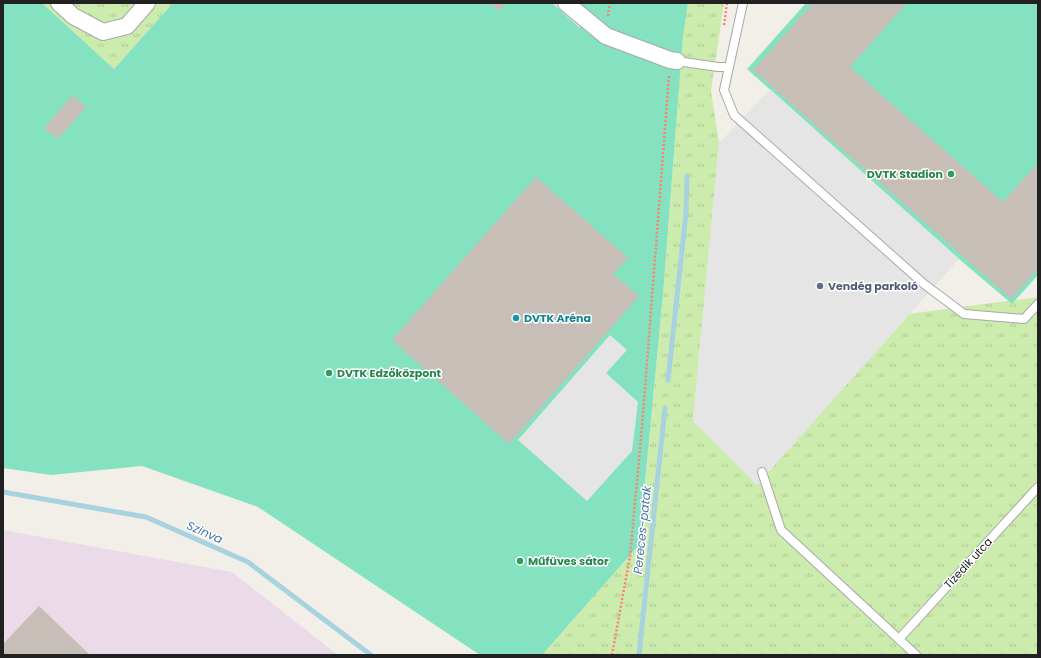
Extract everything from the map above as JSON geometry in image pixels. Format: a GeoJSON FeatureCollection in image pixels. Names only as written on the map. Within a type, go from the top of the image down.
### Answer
{"type":"FeatureCollection","features":[{"type":"Feature","properties":{"kind":"street"},"geometry":{"type":"LineString","coordinates":[[58,3],[73,16],[103,32],[127,26],[148,3]]}},
{"type":"Feature","properties":{"kind":"street"},"geometry":{"type":"LineString","coordinates":[[566,3],[606,36],[674,60]]}},
{"type":"Feature","properties":{"kind":"lane"},"geometry":{"type":"LineString","coordinates":[[743,3],[724,90],[734,115],[924,284],[964,314],[1024,319],[1038,304]]}},
{"type":"Feature","properties":{"kind":"lane"},"geometry":{"type":"LineString","coordinates":[[674,60],[718,67],[729,67]]}},
{"type":"Feature","properties":{"kind":"lane"},"geometry":{"type":"LineString","coordinates":[[762,472],[781,530],[916,655]]}},
{"type":"Feature","properties":{"kind":"lane","name":"Tizedik utca"},"geometry":{"type":"LineString","coordinates":[[899,639],[1038,487]]}},
{"type":"Feature","properties":{"kind":"path"},"geometry":{"type":"LineString","coordinates":[[612,655],[632,541],[674,60]]}},
{"type":"Feature","properties":{"kind":"shaded area"},"geometry":{"type":"Polygon","coordinates":[[[552,3],[582,3],[580,28],[552,3]]]}},
{"type":"Feature","properties":{"kind":"shaded area","name":"Vendég parkoló"},"geometry":{"type":"Polygon","coordinates":[[[770,89],[959,259],[757,485],[693,421],[719,143],[770,89]]]}},
{"type":"Feature","properties":{"kind":"shaded area"},"geometry":{"type":"Polygon","coordinates":[[[610,335],[627,350],[606,373],[638,402],[632,451],[587,501],[518,440],[610,335]]]}},
{"type":"Feature","properties":{"kind":"shaded area"},"geometry":{"type":"Polygon","coordinates":[[[3,530],[232,572],[338,655],[3,655],[3,530]]]}},
{"type":"Feature","properties":{"kind":"green space","name":"DVTK Edzőközpont"},"geometry":{"type":"Polygon","coordinates":[[[3,3],[42,3],[114,69],[173,3],[688,3],[683,37],[663,294],[639,545],[542,655],[480,655],[258,507],[142,466],[51,475],[3,468],[3,3]]]}},
{"type":"Feature","properties":{"kind":"green space"},"geometry":{"type":"Polygon","coordinates":[[[42,3],[173,3],[114,69],[42,3]]]}},
{"type":"Feature","properties":{"kind":"green space"},"geometry":{"type":"Polygon","coordinates":[[[688,3],[724,3],[711,90],[719,143],[693,421],[757,485],[908,314],[1038,297],[1038,655],[542,655],[639,545],[663,294],[683,37],[688,3]]]}},
{"type":"Feature","properties":{"kind":"green space","name":"DVTK Stadion"},"geometry":{"type":"Polygon","coordinates":[[[806,3],[1038,3],[1038,275],[1012,304],[959,259],[747,69],[806,3]]]}},
{"type":"Feature","properties":{"kind":"building"},"geometry":{"type":"Polygon","coordinates":[[[490,3],[506,3],[499,11],[490,3]]]}},
{"type":"Feature","properties":{"kind":"building"},"geometry":{"type":"Polygon","coordinates":[[[813,3],[907,3],[850,67],[1003,202],[1038,163],[1038,269],[1011,299],[753,70],[813,3]]]}},
{"type":"Feature","properties":{"kind":"building"},"geometry":{"type":"Polygon","coordinates":[[[73,95],[86,107],[58,139],[44,128],[73,95]]]}},
{"type":"Feature","properties":{"kind":"building","name":"DVTK Aréna"},"geometry":{"type":"Polygon","coordinates":[[[536,177],[628,258],[613,274],[639,296],[509,444],[392,340],[536,177]]]}},
{"type":"Feature","properties":{"kind":"building"},"geometry":{"type":"Polygon","coordinates":[[[39,606],[90,655],[3,655],[3,644],[39,606]]]}},
{"type":"Feature","properties":{"kind":"waterway","name":"Pereces-patak"},"geometry":{"type":"LineString","coordinates":[[668,380],[686,213],[687,176]]}},
{"type":"Feature","properties":{"kind":"waterway","name":"Pereces-patak"},"geometry":{"type":"LineString","coordinates":[[639,655],[665,408]]}},
{"type":"Feature","properties":{"kind":"waterway","name":"Szinva"},"geometry":{"type":"LineString","coordinates":[[3,492],[146,517],[248,562],[371,655]]}},
{"type":"Feature","properties":{"kind":"place","name":"DVTK Stadion"},"geometry":{"type":"Point","coordinates":[951,174]}},
{"type":"Feature","properties":{"kind":"place","name":"Vendég parkoló"},"geometry":{"type":"Point","coordinates":[820,286]}},
{"type":"Feature","properties":{"kind":"place","name":"DVTK Aréna"},"geometry":{"type":"Point","coordinates":[516,318]}},
{"type":"Feature","properties":{"kind":"place","name":"DVTK Edzőközpont"},"geometry":{"type":"Point","coordinates":[329,373]}},
{"type":"Feature","properties":{"kind":"place","name":"Műfüves sátor"},"geometry":{"type":"Point","coordinates":[520,561]}}]}
